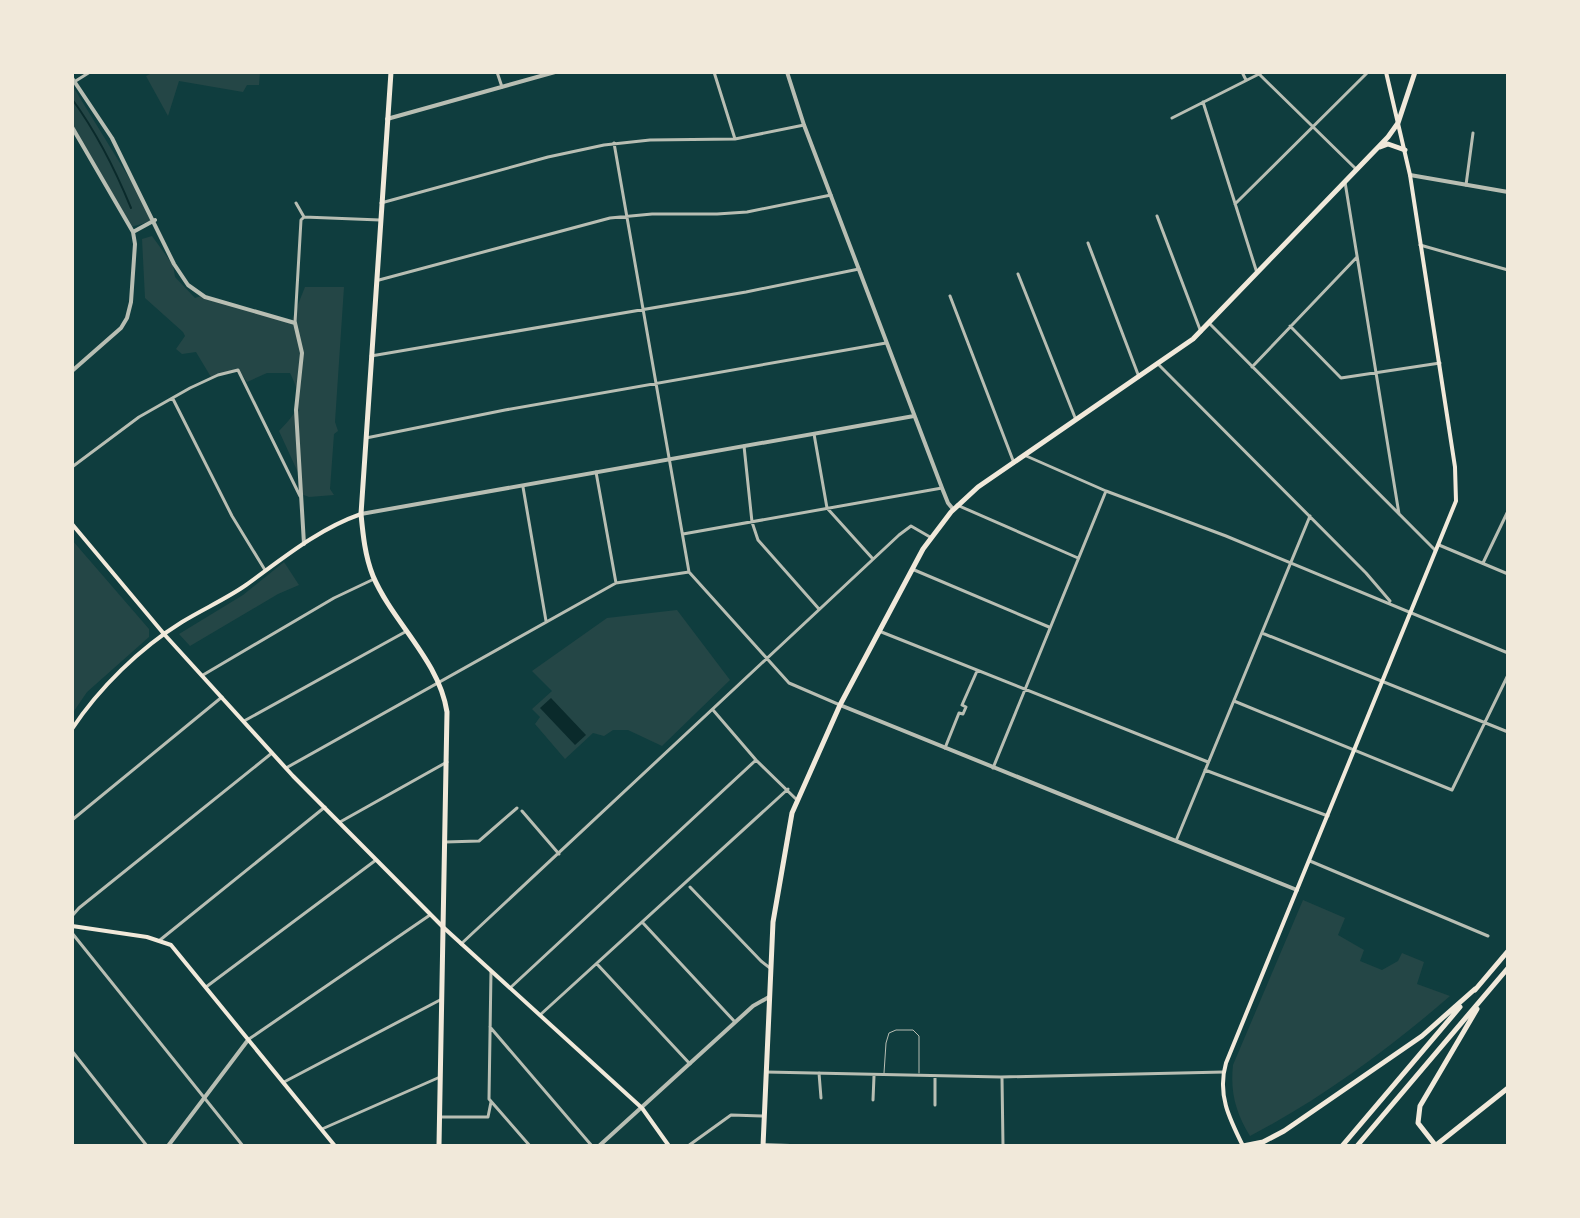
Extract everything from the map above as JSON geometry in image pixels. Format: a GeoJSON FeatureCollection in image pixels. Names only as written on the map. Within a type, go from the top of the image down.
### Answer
{"type":"FeatureCollection","features":[{"type":"Feature","properties":{"kind":"main road"},"geometry":{"type":"LineString","coordinates":[[391,72],[361,514],[364,543],[374,579],[439,683],[447,712],[439,1146]]}},
{"type":"Feature","properties":{"kind":"main road"},"geometry":{"type":"LineString","coordinates":[[1386,72],[1410,175],[1457,490],[1453,512],[1413,612],[1224,1072],[1225,1105],[1243,1146],[1263,1142],[1284,1131],[1430,1029],[1475,989]]}},
{"type":"Feature","properties":{"kind":"main road"},"geometry":{"type":"LineString","coordinates":[[763,1146],[773,916],[788,830],[797,800],[840,705],[930,538],[955,507],[1201,332],[1379,147],[1398,123],[1415,72]]}},
{"type":"Feature","properties":{"kind":"main road"},"geometry":{"type":"LineString","coordinates":[[1379,147],[1388,144],[1405,150]]}},
{"type":"Feature","properties":{"kind":"main road"},"geometry":{"type":"LineString","coordinates":[[72,729],[90,702],[164,634],[243,587],[304,544],[361,514]]}},
{"type":"Feature","properties":{"kind":"main road"},"geometry":{"type":"LineString","coordinates":[[72,524],[164,634],[286,768],[430,915],[642,1108],[669,1146]]}},
{"type":"Feature","properties":{"kind":"main road"},"geometry":{"type":"LineString","coordinates":[[72,926],[160,940],[171,945],[335,1146]]}},
{"type":"Feature","properties":{"kind":"main road"},"geometry":{"type":"LineString","coordinates":[[1342,1146],[1508,951]]}},
{"type":"Feature","properties":{"kind":"main road"},"geometry":{"type":"LineString","coordinates":[[1357,1146],[1508,968]]}},
{"type":"Feature","properties":{"kind":"main road"},"geometry":{"type":"LineString","coordinates":[[1488,992],[1420,1106],[1418,1123],[1436,1146],[1508,1088]]}},
{"type":"Feature","properties":{"kind":"street"},"geometry":{"type":"LineString","coordinates":[[90,72],[73,80],[112,138],[180,276],[200,294],[252,313],[295,323]]}},
{"type":"Feature","properties":{"kind":"street"},"geometry":{"type":"LineString","coordinates":[[497,72],[502,87]]}},
{"type":"Feature","properties":{"kind":"street"},"geometry":{"type":"LineString","coordinates":[[387,119],[555,72]]}},
{"type":"Feature","properties":{"kind":"street"},"geometry":{"type":"LineString","coordinates":[[714,72],[735,139]]}},
{"type":"Feature","properties":{"kind":"street"},"geometry":{"type":"LineString","coordinates":[[787,72],[804,125],[948,503],[1078,558]]}},
{"type":"Feature","properties":{"kind":"street"},"geometry":{"type":"LineString","coordinates":[[1242,72],[1246,80]]}},
{"type":"Feature","properties":{"kind":"street"},"geometry":{"type":"LineString","coordinates":[[1235,204],[1368,72]]}},
{"type":"Feature","properties":{"kind":"street"},"geometry":{"type":"LineString","coordinates":[[1172,118],[1261,73],[1356,169]]}},
{"type":"Feature","properties":{"kind":"street"},"geometry":{"type":"LineString","coordinates":[[1203,102],[1257,273]]}},
{"type":"Feature","properties":{"kind":"street"},"geometry":{"type":"LineString","coordinates":[[381,203],[548,157],[614,143],[735,139],[804,125]]}},
{"type":"Feature","properties":{"kind":"street"},"geometry":{"type":"LineString","coordinates":[[72,127],[133,232],[135,244],[131,302],[125,321],[72,371]]}},
{"type":"Feature","properties":{"kind":"street"},"geometry":{"type":"LineString","coordinates":[[1466,185],[1473,133]]}},
{"type":"Feature","properties":{"kind":"street"},"geometry":{"type":"LineString","coordinates":[[614,143],[689,572],[789,683],[1298,891]]}},
{"type":"Feature","properties":{"kind":"street"},"geometry":{"type":"LineString","coordinates":[[1410,175],[1508,192]]}},
{"type":"Feature","properties":{"kind":"street"},"geometry":{"type":"LineString","coordinates":[[1345,182],[1399,514]]}},
{"type":"Feature","properties":{"kind":"street"},"geometry":{"type":"LineString","coordinates":[[375,281],[582,224],[627,216],[747,212],[831,195]]}},
{"type":"Feature","properties":{"kind":"street"},"geometry":{"type":"LineString","coordinates":[[296,203],[304,217]]}},
{"type":"Feature","properties":{"kind":"street"},"geometry":{"type":"LineString","coordinates":[[1157,216],[1201,332]]}},
{"type":"Feature","properties":{"kind":"street"},"geometry":{"type":"LineString","coordinates":[[304,217],[380,220]]}},
{"type":"Feature","properties":{"kind":"street"},"geometry":{"type":"LineString","coordinates":[[304,217],[301,220],[295,323],[302,353],[296,410],[300,496],[306,536],[304,544]]}},
{"type":"Feature","properties":{"kind":"street"},"geometry":{"type":"LineString","coordinates":[[133,232],[155,220]]}},
{"type":"Feature","properties":{"kind":"street"},"geometry":{"type":"LineString","coordinates":[[1088,243],[1139,377]]}},
{"type":"Feature","properties":{"kind":"street"},"geometry":{"type":"LineString","coordinates":[[1420,245],[1508,270]]}},
{"type":"Feature","properties":{"kind":"street"},"geometry":{"type":"LineString","coordinates":[[1252,367],[1357,257]]}},
{"type":"Feature","properties":{"kind":"street"},"geometry":{"type":"LineString","coordinates":[[371,356],[746,292],[859,269]]}},
{"type":"Feature","properties":{"kind":"street"},"geometry":{"type":"LineString","coordinates":[[1018,274],[1076,420]]}},
{"type":"Feature","properties":{"kind":"street"},"geometry":{"type":"LineString","coordinates":[[950,296],[1014,463]]}},
{"type":"Feature","properties":{"kind":"street"},"geometry":{"type":"LineString","coordinates":[[1209,323],[1436,552]]}},
{"type":"Feature","properties":{"kind":"street"},"geometry":{"type":"LineString","coordinates":[[1290,326],[1341,378],[1440,363]]}},
{"type":"Feature","properties":{"kind":"street"},"geometry":{"type":"LineString","coordinates":[[366,438],[505,410],[887,343]]}},
{"type":"Feature","properties":{"kind":"street"},"geometry":{"type":"LineString","coordinates":[[1158,364],[1393,604]]}},
{"type":"Feature","properties":{"kind":"street"},"geometry":{"type":"LineString","coordinates":[[72,467],[139,417],[216,376],[238,370],[300,496]]}},
{"type":"Feature","properties":{"kind":"street"},"geometry":{"type":"LineString","coordinates":[[173,399],[232,516],[265,570]]}},
{"type":"Feature","properties":{"kind":"street"},"geometry":{"type":"LineString","coordinates":[[361,514],[914,416]]}},
{"type":"Feature","properties":{"kind":"street"},"geometry":{"type":"LineString","coordinates":[[814,434],[827,508],[873,559]]}},
{"type":"Feature","properties":{"kind":"street"},"geometry":{"type":"LineString","coordinates":[[744,446],[752,522],[758,540],[819,609]]}},
{"type":"Feature","properties":{"kind":"street"},"geometry":{"type":"LineString","coordinates":[[1024,455],[1508,653]]}},
{"type":"Feature","properties":{"kind":"street"},"geometry":{"type":"LineString","coordinates":[[596,472],[616,583]]}},
{"type":"Feature","properties":{"kind":"street"},"geometry":{"type":"LineString","coordinates":[[523,485],[546,621]]}},
{"type":"Feature","properties":{"kind":"street"},"geometry":{"type":"LineString","coordinates":[[683,534],[942,488]]}},
{"type":"Feature","properties":{"kind":"street"},"geometry":{"type":"LineString","coordinates":[[993,768],[1106,491]]}},
{"type":"Feature","properties":{"kind":"street"},"geometry":{"type":"LineString","coordinates":[[1483,563],[1508,511]]}},
{"type":"Feature","properties":{"kind":"street"},"geometry":{"type":"LineString","coordinates":[[1176,841],[1310,516]]}},
{"type":"Feature","properties":{"kind":"street"},"geometry":{"type":"LineString","coordinates":[[461,944],[911,526],[930,538]]}},
{"type":"Feature","properties":{"kind":"street"},"geometry":{"type":"LineString","coordinates":[[1439,545],[1508,574]]}},
{"type":"Feature","properties":{"kind":"street"},"geometry":{"type":"LineString","coordinates":[[912,569],[1049,627]]}},
{"type":"Feature","properties":{"kind":"street"},"geometry":{"type":"LineString","coordinates":[[286,768],[616,583],[689,572]]}},
{"type":"Feature","properties":{"kind":"street"},"geometry":{"type":"LineString","coordinates":[[202,675],[334,598],[374,579]]}},
{"type":"Feature","properties":{"kind":"street"},"geometry":{"type":"LineString","coordinates":[[244,721],[406,631]]}},
{"type":"Feature","properties":{"kind":"street"},"geometry":{"type":"LineString","coordinates":[[879,631],[1208,762]]}},
{"type":"Feature","properties":{"kind":"street"},"geometry":{"type":"LineString","coordinates":[[1262,633],[1508,732]]}},
{"type":"Feature","properties":{"kind":"street"},"geometry":{"type":"LineString","coordinates":[[945,748],[959,713],[963,714],[966,707],[962,705],[977,671]]}},
{"type":"Feature","properties":{"kind":"street"},"geometry":{"type":"LineString","coordinates":[[1234,701],[1452,790],[1508,675]]}},
{"type":"Feature","properties":{"kind":"street"},"geometry":{"type":"LineString","coordinates":[[72,820],[222,697]]}},
{"type":"Feature","properties":{"kind":"street"},"geometry":{"type":"LineString","coordinates":[[713,710],[756,760],[797,800]]}},
{"type":"Feature","properties":{"kind":"street"},"geometry":{"type":"LineString","coordinates":[[72,916],[272,753]]}},
{"type":"Feature","properties":{"kind":"street"},"geometry":{"type":"LineString","coordinates":[[510,988],[756,760]]}},
{"type":"Feature","properties":{"kind":"street"},"geometry":{"type":"LineString","coordinates":[[340,822],[447,762]]}},
{"type":"Feature","properties":{"kind":"street"},"geometry":{"type":"LineString","coordinates":[[1205,770],[1328,816]]}},
{"type":"Feature","properties":{"kind":"street"},"geometry":{"type":"LineString","coordinates":[[540,1015],[788,789]]}},
{"type":"Feature","properties":{"kind":"street"},"geometry":{"type":"LineString","coordinates":[[160,940],[325,807]]}},
{"type":"Feature","properties":{"kind":"street"},"geometry":{"type":"LineString","coordinates":[[445,842],[479,841],[517,808]]}},
{"type":"Feature","properties":{"kind":"street"},"geometry":{"type":"LineString","coordinates":[[522,811],[559,854]]}},
{"type":"Feature","properties":{"kind":"street"},"geometry":{"type":"LineString","coordinates":[[206,987],[377,860]]}},
{"type":"Feature","properties":{"kind":"street"},"geometry":{"type":"LineString","coordinates":[[1310,861],[1488,936]]}},
{"type":"Feature","properties":{"kind":"street"},"geometry":{"type":"LineString","coordinates":[[690,887],[770,968]]}},
{"type":"Feature","properties":{"kind":"street"},"geometry":{"type":"LineString","coordinates":[[168,1146],[249,1039],[430,915]]}},
{"type":"Feature","properties":{"kind":"street"},"geometry":{"type":"LineString","coordinates":[[642,922],[735,1022]]}},
{"type":"Feature","properties":{"kind":"street"},"geometry":{"type":"LineString","coordinates":[[72,933],[243,1146]]}},
{"type":"Feature","properties":{"kind":"street"},"geometry":{"type":"LineString","coordinates":[[597,964],[690,1064]]}},
{"type":"Feature","properties":{"kind":"street"},"geometry":{"type":"LineString","coordinates":[[440,1117],[488,1117],[491,971]]}},
{"type":"Feature","properties":{"kind":"street"},"geometry":{"type":"LineString","coordinates":[[599,1146],[735,1022],[769,997]]}},
{"type":"Feature","properties":{"kind":"street"},"geometry":{"type":"LineString","coordinates":[[284,1082],[442,999]]}},
{"type":"Feature","properties":{"kind":"street"},"geometry":{"type":"LineString","coordinates":[[490,1026],[592,1146]]}},
{"type":"Feature","properties":{"kind":"street"},"geometry":{"type":"LineString","coordinates":[[72,1051],[147,1146]]}},
{"type":"Feature","properties":{"kind":"street"},"geometry":{"type":"LineString","coordinates":[[766,1072],[1002,1077],[1224,1072]]}},
{"type":"Feature","properties":{"kind":"street"},"geometry":{"type":"LineString","coordinates":[[819,1073],[821,1098]]}},
{"type":"Feature","properties":{"kind":"street"},"geometry":{"type":"LineString","coordinates":[[873,1100],[874,1074]]}},
{"type":"Feature","properties":{"kind":"street"},"geometry":{"type":"LineString","coordinates":[[935,1076],[935,1105]]}},
{"type":"Feature","properties":{"kind":"street"},"geometry":{"type":"LineString","coordinates":[[322,1129],[440,1077]]}},
{"type":"Feature","properties":{"kind":"street"},"geometry":{"type":"LineString","coordinates":[[1002,1077],[1003,1146]]}},
{"type":"Feature","properties":{"kind":"street"},"geometry":{"type":"LineString","coordinates":[[490,1100],[530,1146]]}},
{"type":"Feature","properties":{"kind":"street"},"geometry":{"type":"LineString","coordinates":[[688,1146],[731,1115],[764,1116]]}},
{"type":"Feature","properties":{"kind":"street"},"geometry":{"type":"LineString","coordinates":[[763,1146],[790,1146]]}},
{"type":"Feature","properties":{"kind":"street"},"geometry":{"type":"LineString","coordinates":[[1225,1146],[1243,1146]]}},
{"type":"Feature","properties":{"kind":"lane"},"geometry":{"type":"LineString","coordinates":[[884,1074],[889,1033],[910,1030],[917,1034],[920,1042],[919,1075]]}},
{"type":"Feature","properties":{"kind":"shaded area"},"geometry":{"type":"Polygon","coordinates":[[[154,72],[260,72],[259,85],[247,85],[243,92],[179,81],[168,116],[146,76],[154,72]]]}},
{"type":"Feature","properties":{"kind":"shaded area"},"geometry":{"type":"Polygon","coordinates":[[[72,85],[155,220],[131,227],[72,131],[72,85]]]}},
{"type":"Feature","properties":{"kind":"shaded area"},"geometry":{"type":"Polygon","coordinates":[[[152,236],[173,265],[175,277],[195,298],[201,296],[291,322],[305,287],[344,287],[335,422],[338,431],[334,434],[330,489],[334,495],[309,497],[301,494],[301,479],[279,431],[298,405],[297,391],[290,373],[267,373],[247,382],[236,371],[211,377],[196,352],[182,354],[176,349],[185,336],[183,332],[145,298],[142,239],[152,236]]]}},
{"type":"Feature","properties":{"kind":"shaded area"},"geometry":{"type":"Polygon","coordinates":[[[72,540],[149,629],[149,637],[87,692],[72,714],[72,540]]]}},
{"type":"Feature","properties":{"kind":"shaded area"},"geometry":{"type":"Polygon","coordinates":[[[284,562],[299,585],[278,594],[190,646],[179,634],[243,595],[284,562]]]}},
{"type":"Feature","properties":{"kind":"shaded area"},"geometry":{"type":"Polygon","coordinates":[[[677,610],[730,680],[662,746],[628,730],[613,730],[604,736],[593,733],[565,759],[535,724],[540,717],[532,709],[552,691],[532,671],[607,618],[677,610]]]}},
{"type":"Feature","properties":{"kind":"shaded area"},"geometry":{"type":"Polygon","coordinates":[[[551,698],[586,735],[575,745],[540,708],[551,698]]]}},
{"type":"Feature","properties":{"kind":"shaded area"},"geometry":{"type":"Polygon","coordinates":[[[1303,900],[1345,918],[1338,935],[1364,950],[1360,961],[1382,970],[1398,961],[1402,953],[1424,962],[1417,984],[1450,996],[1354,1072],[1250,1136],[1235,1102],[1233,1065],[1303,900]]]}},
{"type":"Feature","properties":{"kind":"waterway"},"geometry":{"type":"LineString","coordinates":[[72,99],[105,152],[131,208]]}}]}
